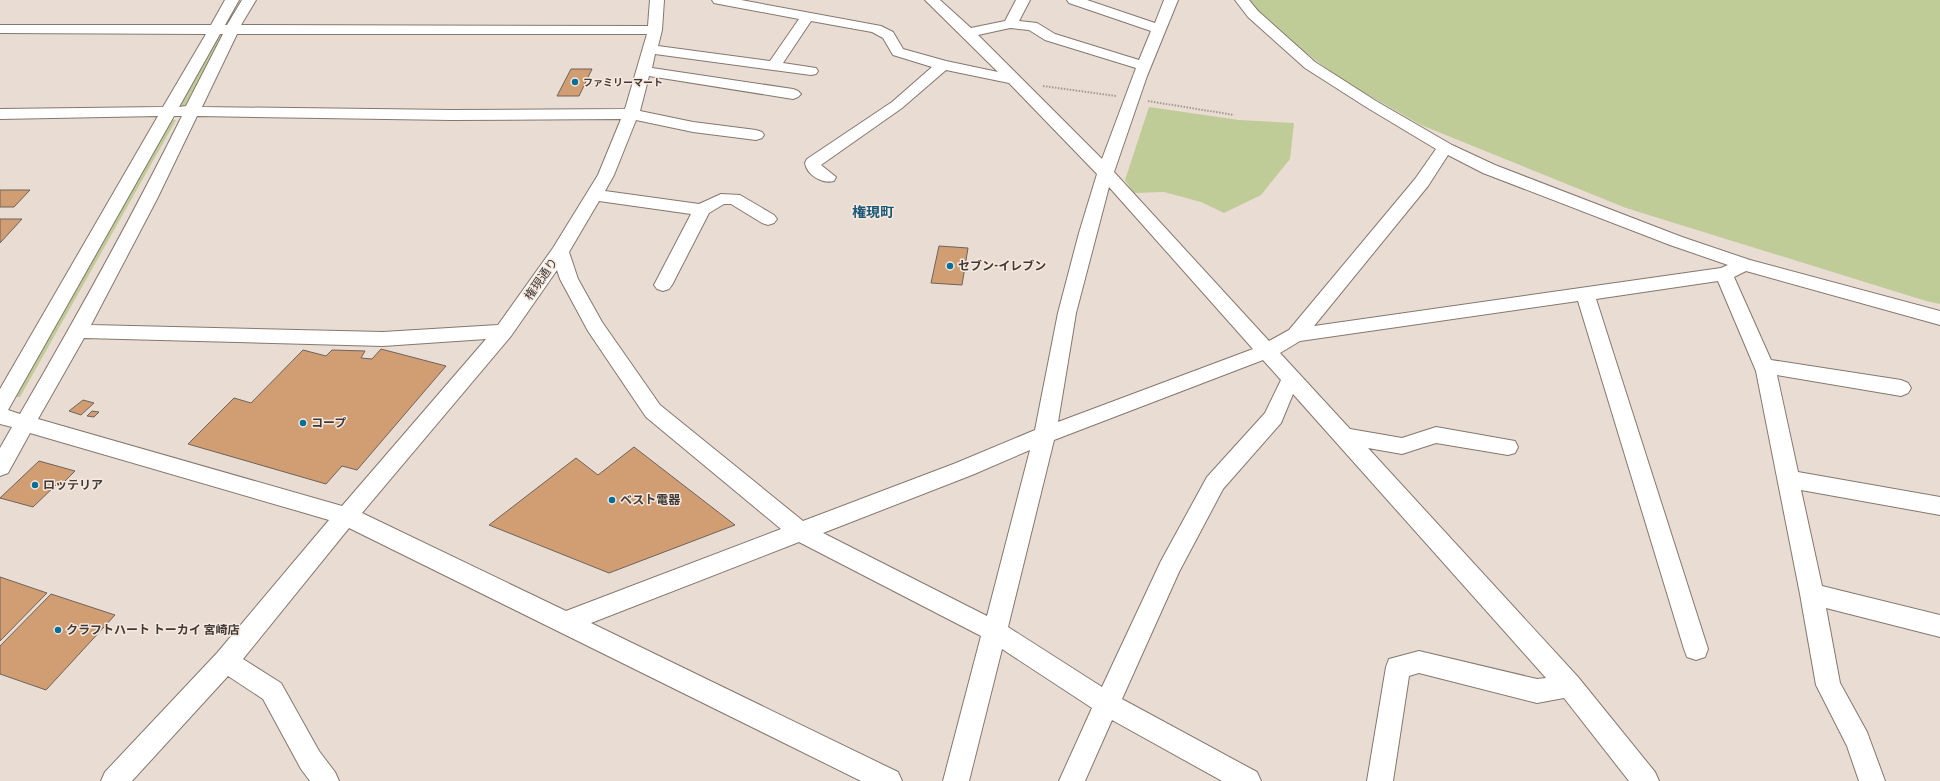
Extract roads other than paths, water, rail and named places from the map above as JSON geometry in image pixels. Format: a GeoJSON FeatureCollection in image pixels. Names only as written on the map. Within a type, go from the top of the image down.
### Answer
{"type":"FeatureCollection","features":[{"type":"Feature","properties":{"kind":"street"},"geometry":{"type":"LineString","coordinates":[[0,466],[78,331],[150,199],[193,111],[225,29],[232,0]]}},
{"type":"Feature","properties":{"kind":"street"},"geometry":{"type":"LineString","coordinates":[[0,407],[169,112],[225,29],[249,0]]}},
{"type":"Feature","properties":{"kind":"street","name":"権現通り"},"geometry":{"type":"LineString","coordinates":[[114,781],[226,661],[346,516],[504,331],[560,252],[606,175],[631,114],[656,30],[657,0]]}},
{"type":"Feature","properties":{"kind":"street"},"geometry":{"type":"LineString","coordinates":[[719,0],[876,29],[888,35],[898,52],[943,65],[1015,81]]}},
{"type":"Feature","properties":{"kind":"street"},"geometry":{"type":"LineString","coordinates":[[932,0],[968,33],[1105,172],[1569,685],[1646,781]]}},
{"type":"Feature","properties":{"kind":"street"},"geometry":{"type":"LineString","coordinates":[[1010,24],[1023,0]]}},
{"type":"Feature","properties":{"kind":"street"},"geometry":{"type":"LineString","coordinates":[[1074,0],[1159,29]]}},
{"type":"Feature","properties":{"kind":"street"},"geometry":{"type":"LineString","coordinates":[[956,781],[1044,435],[1067,313],[1105,172],[1144,66],[1172,0]]}},
{"type":"Feature","properties":{"kind":"street"},"geometry":{"type":"LineString","coordinates":[[1242,0],[1253,14],[1310,64],[1372,104],[1446,148],[1489,169],[1676,241],[1745,265],[1940,318]]}},
{"type":"Feature","properties":{"kind":"street"},"geometry":{"type":"LineString","coordinates":[[774,66],[808,16]]}},
{"type":"Feature","properties":{"kind":"street"},"geometry":{"type":"LineString","coordinates":[[968,33],[1010,24],[1032,26],[1050,37],[1144,66]]}},
{"type":"Feature","properties":{"kind":"street"},"geometry":{"type":"LineString","coordinates":[[0,29],[656,30]]}},
{"type":"Feature","properties":{"kind":"street"},"geometry":{"type":"LineString","coordinates":[[650,49],[811,71]]}},
{"type":"Feature","properties":{"kind":"street"},"geometry":{"type":"LineString","coordinates":[[828,177],[814,168],[814,163],[897,105],[943,65]]}},
{"type":"Feature","properties":{"kind":"street"},"geometry":{"type":"LineString","coordinates":[[644,71],[793,94]]}},
{"type":"Feature","properties":{"kind":"street"},"geometry":{"type":"LineString","coordinates":[[0,114],[193,111],[452,115],[631,114],[693,127],[756,135]]}},
{"type":"Feature","properties":{"kind":"street"},"geometry":{"type":"LineString","coordinates":[[1296,335],[1422,182],[1432,165],[1446,148]]}},
{"type":"Feature","properties":{"kind":"street"},"geometry":{"type":"LineString","coordinates":[[594,195],[702,210]]}},
{"type":"Feature","properties":{"kind":"street"},"geometry":{"type":"LineString","coordinates":[[663,285],[702,210],[721,200],[734,199],[768,219]]}},
{"type":"Feature","properties":{"kind":"street"},"geometry":{"type":"LineString","coordinates":[[560,252],[569,279],[595,326],[653,410],[800,532],[994,631],[1107,704],[1248,781]]}},
{"type":"Feature","properties":{"kind":"street"},"geometry":{"type":"LineString","coordinates":[[565,622],[964,469],[1044,435],[1267,351],[1296,335],[1724,274],[1745,265]]}},
{"type":"Feature","properties":{"kind":"street"},"geometry":{"type":"LineString","coordinates":[[1724,274],[1762,366],[1766,371],[1787,479],[1812,594],[1828,685],[1858,741],[1872,781]]}},
{"type":"Feature","properties":{"kind":"street"},"geometry":{"type":"LineString","coordinates":[[1585,294],[1696,649]]}},
{"type":"Feature","properties":{"kind":"street"},"geometry":{"type":"LineString","coordinates":[[78,331],[383,339],[504,331]]}},
{"type":"Feature","properties":{"kind":"street"},"geometry":{"type":"LineString","coordinates":[[1762,366],[1901,388]]}},
{"type":"Feature","properties":{"kind":"street"},"geometry":{"type":"LineString","coordinates":[[1072,781],[1170,568],[1215,482],[1257,438],[1274,417],[1286,387],[1292,380]]}},
{"type":"Feature","properties":{"kind":"street"},"geometry":{"type":"LineString","coordinates":[[0,416],[346,516],[889,781]]}},
{"type":"Feature","properties":{"kind":"street"},"geometry":{"type":"LineString","coordinates":[[1344,436],[1402,446],[1436,435],[1508,448]]}},
{"type":"Feature","properties":{"kind":"street"},"geometry":{"type":"LineString","coordinates":[[1787,479],[1940,506]]}},
{"type":"Feature","properties":{"kind":"street"},"geometry":{"type":"LineString","coordinates":[[1812,594],[1940,626]]}},
{"type":"Feature","properties":{"kind":"street"},"geometry":{"type":"LineString","coordinates":[[226,661],[272,691],[310,760],[326,781]]}},
{"type":"Feature","properties":{"kind":"street"},"geometry":{"type":"LineString","coordinates":[[1380,781],[1398,667],[1419,662],[1537,691],[1569,685]]}},
{"type":"Feature","properties":{"kind":"place","name":"ファミリーマート"},"geometry":{"type":"Point","coordinates":[575,82]}},
{"type":"Feature","properties":{"kind":"place","name":"セブン-イレブン"},"geometry":{"type":"Point","coordinates":[950,266]}},
{"type":"Feature","properties":{"kind":"place","name":"コープ"},"geometry":{"type":"Point","coordinates":[303,423]}},
{"type":"Feature","properties":{"kind":"place","name":"ロッテリア"},"geometry":{"type":"Point","coordinates":[35,485]}},
{"type":"Feature","properties":{"kind":"place","name":"ベスト電器"},"geometry":{"type":"Point","coordinates":[612,500]}},
{"type":"Feature","properties":{"kind":"place","name":"クラフトハート トーカイ 宮崎店"},"geometry":{"type":"Point","coordinates":[58,630]}},
{"type":"Feature","properties":{"kind":"district","name":"権現町"},"geometry":{"type":"Point","coordinates":[873,212]}}]}
